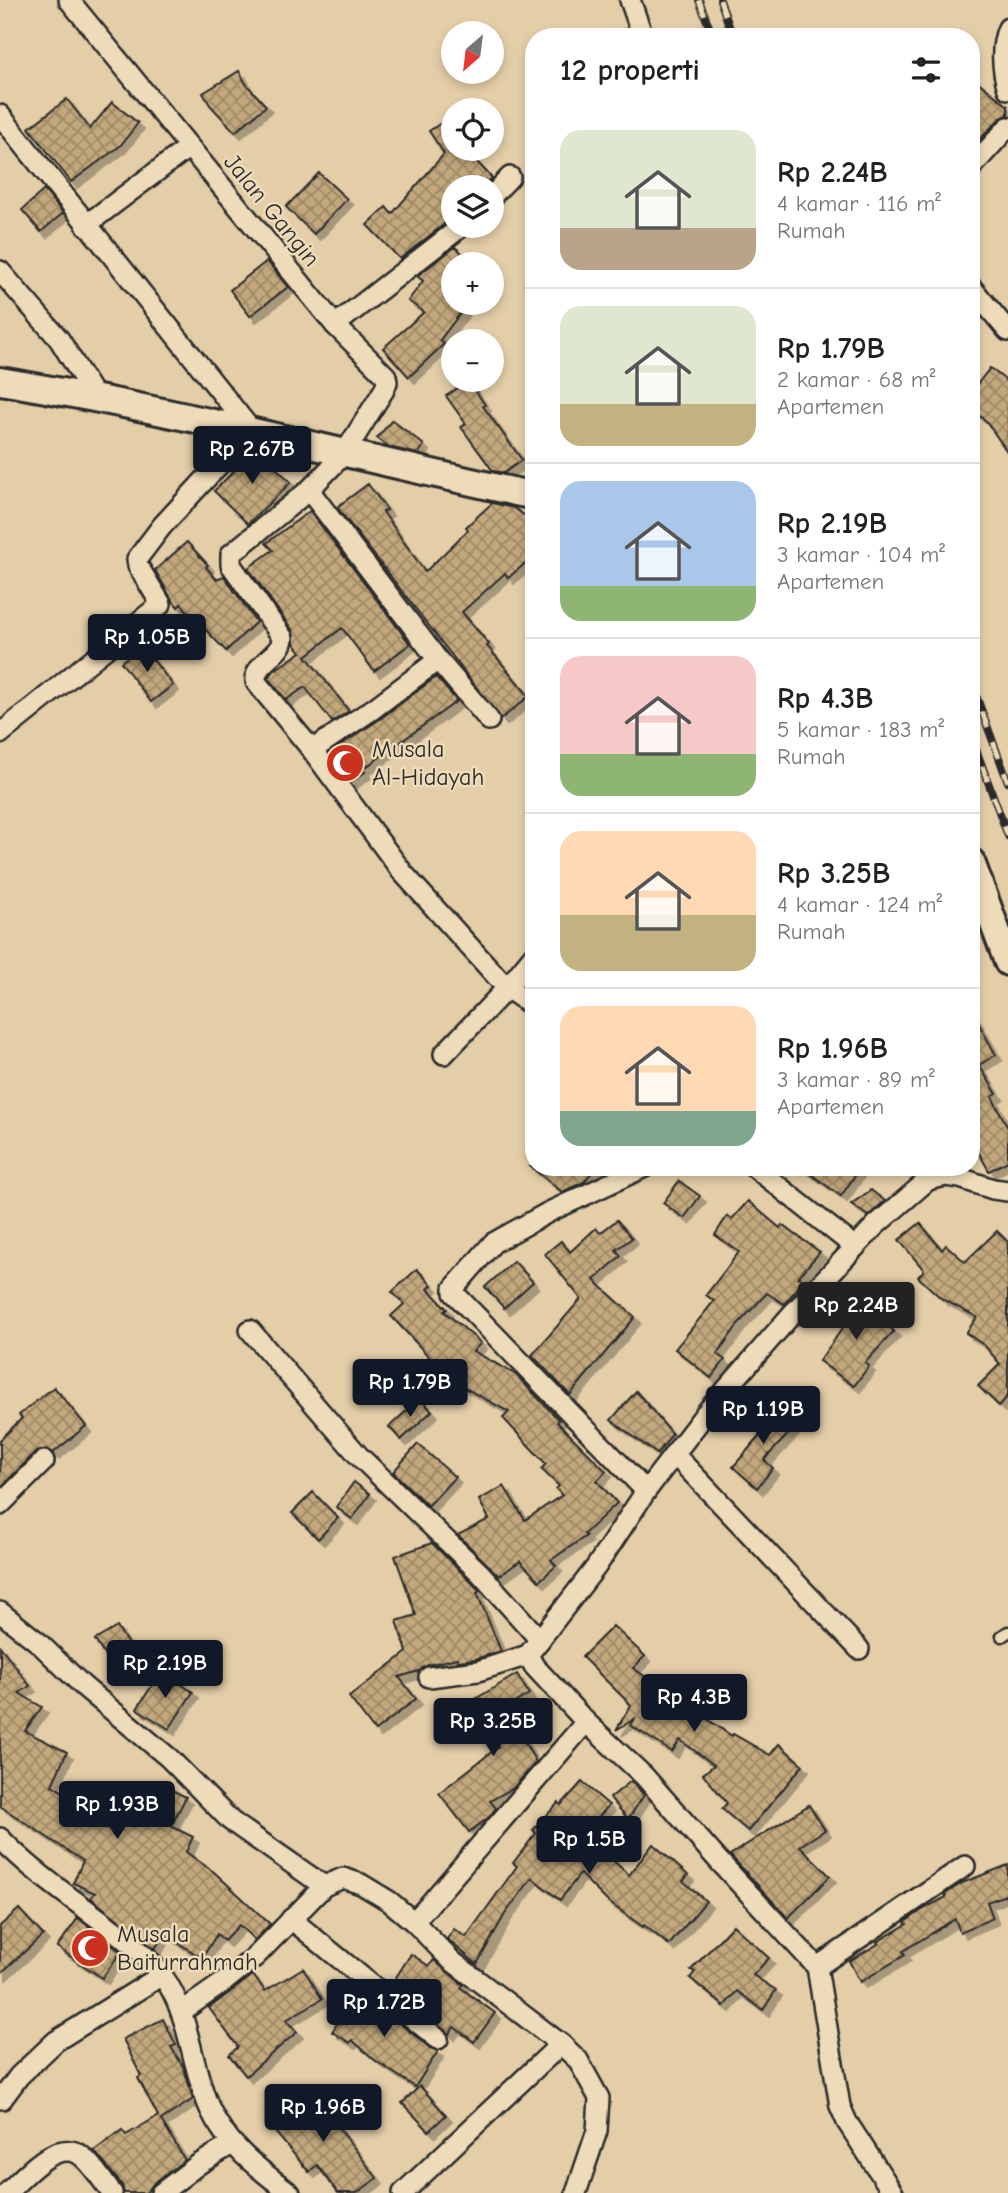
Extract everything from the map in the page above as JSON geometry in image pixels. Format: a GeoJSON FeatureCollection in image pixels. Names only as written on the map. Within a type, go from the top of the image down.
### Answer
{"type":"FeatureCollection","features":[{"type":"Feature","properties":{"kind":"street","name":"Jalan Gangin"},"geometry":{"type":"LineString","coordinates":[[69,0],[335,325],[386,376],[387,382],[344,454]]}},
{"type":"Feature","properties":{"kind":"street"},"geometry":{"type":"LineString","coordinates":[[630,0],[640,28]]}},
{"type":"Feature","properties":{"kind":"street"},"geometry":{"type":"LineString","coordinates":[[1008,28],[1003,41],[1004,77],[1008,89]]}},
{"type":"Feature","properties":{"kind":"street"},"geometry":{"type":"LineString","coordinates":[[0,115],[251,430]]}},
{"type":"Feature","properties":{"kind":"street"},"geometry":{"type":"LineString","coordinates":[[980,158],[1008,127]]}},
{"type":"Feature","properties":{"kind":"street"},"geometry":{"type":"LineString","coordinates":[[86,225],[189,146]]}},
{"type":"Feature","properties":{"kind":"street"},"geometry":{"type":"LineString","coordinates":[[504,183],[510,177]]}},
{"type":"Feature","properties":{"kind":"street"},"geometry":{"type":"LineString","coordinates":[[335,325],[447,238]]}},
{"type":"Feature","properties":{"kind":"street"},"geometry":{"type":"LineString","coordinates":[[0,271],[60,340],[95,397]]}},
{"type":"Feature","properties":{"kind":"street"},"geometry":{"type":"LineString","coordinates":[[980,298],[1008,331]]}},
{"type":"Feature","properties":{"kind":"street"},"geometry":{"type":"LineString","coordinates":[[0,381],[95,397],[251,430],[344,454],[525,494]]}},
{"type":"Feature","properties":{"kind":"street"},"geometry":{"type":"LineString","coordinates":[[0,734],[161,604],[136,559],[162,526],[251,430]]}},
{"type":"Feature","properties":{"kind":"street"},"geometry":{"type":"LineString","coordinates":[[344,454],[309,490],[231,554],[231,565],[283,638],[282,646],[257,671],[256,682],[312,750],[402,873],[507,988],[525,1001]]}},
{"type":"Feature","properties":{"kind":"street"},"geometry":{"type":"LineString","coordinates":[[309,490],[438,660],[489,720]]}},
{"type":"Feature","properties":{"kind":"street"},"geometry":{"type":"LineString","coordinates":[[312,750],[438,660]]}},
{"type":"Feature","properties":{"kind":"street"},"geometry":{"type":"LineString","coordinates":[[980,886],[1008,962]]}},
{"type":"Feature","properties":{"kind":"street"},"geometry":{"type":"LineString","coordinates":[[444,1055],[525,966]]}},
{"type":"Feature","properties":{"kind":"street"},"geometry":{"type":"LineString","coordinates":[[626,1176],[549,1212],[493,1243],[454,1288],[454,1293],[646,1492]]}},
{"type":"Feature","properties":{"kind":"street"},"geometry":{"type":"LineString","coordinates":[[765,1176],[855,1247]]}},
{"type":"Feature","properties":{"kind":"street"},"geometry":{"type":"LineString","coordinates":[[429,1677],[478,1671],[534,1648],[596,1567],[674,1454],[722,1394],[855,1247],[928,1180],[946,1176],[1008,1191]]}},
{"type":"Feature","properties":{"kind":"street"},"geometry":{"type":"LineString","coordinates":[[250,1331],[358,1455],[481,1574],[534,1648],[534,1666],[586,1722],[644,1776],[817,1967],[840,2106],[847,2122],[893,2193]]}},
{"type":"Feature","properties":{"kind":"street"},"geometry":{"type":"LineString","coordinates":[[674,1454],[859,1649]]}},
{"type":"Feature","properties":{"kind":"street"},"geometry":{"type":"LineString","coordinates":[[0,1505],[44,1461]]}},
{"type":"Feature","properties":{"kind":"street"},"geometry":{"type":"LineString","coordinates":[[0,1612],[169,1758],[231,1821],[324,1886]]}},
{"type":"Feature","properties":{"kind":"street"},"geometry":{"type":"LineString","coordinates":[[414,1922],[586,1722]]}},
{"type":"Feature","properties":{"kind":"street"},"geometry":{"type":"LineString","coordinates":[[0,1838],[19,1858],[130,1943],[162,1975],[181,2012],[210,2110],[232,2144],[290,2193]]}},
{"type":"Feature","properties":{"kind":"street"},"geometry":{"type":"LineString","coordinates":[[817,1967],[965,1866]]}},
{"type":"Feature","properties":{"kind":"street"},"geometry":{"type":"LineString","coordinates":[[181,2012],[256,1956],[324,1886],[343,1878],[361,1884],[389,1901],[452,1961],[578,2060],[599,2098],[597,2131],[576,2193]]}},
{"type":"Feature","properties":{"kind":"street"},"geometry":{"type":"LineString","coordinates":[[291,1919],[438,2039]]}},
{"type":"Feature","properties":{"kind":"street"},"geometry":{"type":"LineString","coordinates":[[2,2099],[19,2076],[56,2041],[162,1975]]}},
{"type":"Feature","properties":{"kind":"street"},"geometry":{"type":"LineString","coordinates":[[403,2193],[561,2044]]}},
{"type":"Feature","properties":{"kind":"street"},"geometry":{"type":"LineString","coordinates":[[160,2193],[232,2144]]}},
{"type":"Feature","properties":{"kind":"street"},"geometry":{"type":"LineString","coordinates":[[6,2193],[57,2151],[69,2150],[83,2156],[112,2193]]}},
{"type":"Feature","properties":{"kind":"building"},"geometry":{"type":"Polygon","coordinates":[[[239,71],[246,84],[266,106],[235,132],[210,105],[203,93],[239,71]]]}},
{"type":"Feature","properties":{"kind":"building"},"geometry":{"type":"Polygon","coordinates":[[[980,83],[1008,106],[1008,115],[999,119],[980,139],[980,83]]]}},
{"type":"Feature","properties":{"kind":"building"},"geometry":{"type":"Polygon","coordinates":[[[67,99],[90,129],[112,102],[138,123],[120,146],[71,182],[29,128],[67,99]]]}},
{"type":"Feature","properties":{"kind":"building"},"geometry":{"type":"Polygon","coordinates":[[[441,123],[441,149],[429,131],[441,123]]]}},
{"type":"Feature","properties":{"kind":"building"},"geometry":{"type":"Polygon","coordinates":[[[441,157],[441,161],[476,161],[489,175],[441,175],[441,227],[400,259],[367,225],[386,207],[392,214],[441,157]]]}},
{"type":"Feature","properties":{"kind":"building"},"geometry":{"type":"Polygon","coordinates":[[[319,173],[347,199],[314,234],[286,207],[319,173]]]}},
{"type":"Feature","properties":{"kind":"building"},"geometry":{"type":"Polygon","coordinates":[[[44,190],[63,213],[41,232],[22,210],[44,190]]]}},
{"type":"Feature","properties":{"kind":"building"},"geometry":{"type":"Polygon","coordinates":[[[455,247],[461,252],[448,252],[455,247]]]}},
{"type":"Feature","properties":{"kind":"building"},"geometry":{"type":"Polygon","coordinates":[[[441,258],[441,315],[459,315],[448,329],[441,329],[441,347],[409,377],[383,348],[424,312],[408,301],[423,281],[417,276],[441,258]]]}},
{"type":"Feature","properties":{"kind":"building"},"geometry":{"type":"Polygon","coordinates":[[[267,261],[288,287],[250,316],[230,290],[267,261]]]}},
{"type":"Feature","properties":{"kind":"building"},"geometry":{"type":"Polygon","coordinates":[[[990,368],[1008,382],[1008,453],[980,416],[980,381],[990,368]]]}},
{"type":"Feature","properties":{"kind":"building"},"geometry":{"type":"Polygon","coordinates":[[[452,392],[476,392],[485,405],[483,406],[522,460],[504,473],[493,471],[461,427],[466,424],[446,396],[452,392]]]}},
{"type":"Feature","properties":{"kind":"building"},"geometry":{"type":"Polygon","coordinates":[[[392,420],[424,445],[418,454],[389,447],[377,438],[392,420]]]}},
{"type":"Feature","properties":{"kind":"building"},"geometry":{"type":"Polygon","coordinates":[[[256,449],[291,482],[248,524],[214,491],[256,449]]]}},
{"type":"Feature","properties":{"kind":"building"},"geometry":{"type":"Polygon","coordinates":[[[368,484],[387,510],[383,512],[425,572],[492,503],[514,508],[525,516],[525,564],[508,578],[505,573],[462,612],[525,691],[525,699],[501,719],[337,507],[368,484]]]}},
{"type":"Feature","properties":{"kind":"building"},"geometry":{"type":"Polygon","coordinates":[[[310,511],[410,644],[374,671],[342,628],[306,656],[349,711],[332,722],[305,687],[286,700],[268,678],[272,672],[301,652],[294,643],[293,631],[248,568],[273,550],[266,543],[310,511]]]}},
{"type":"Feature","properties":{"kind":"building"},"geometry":{"type":"Polygon","coordinates":[[[187,542],[208,565],[206,567],[216,579],[224,576],[256,622],[226,651],[181,604],[178,607],[155,570],[187,542]]]}},
{"type":"Feature","properties":{"kind":"building"},"geometry":{"type":"Polygon","coordinates":[[[142,646],[173,685],[151,702],[121,662],[142,646]]]}},
{"type":"Feature","properties":{"kind":"building"},"geometry":{"type":"Polygon","coordinates":[[[436,677],[457,701],[362,770],[365,772],[351,782],[329,753],[436,677]]]}},
{"type":"Feature","properties":{"kind":"building"},"geometry":{"type":"Polygon","coordinates":[[[980,1026],[996,1055],[980,1064],[980,1026]]]}},
{"type":"Feature","properties":{"kind":"building"},"geometry":{"type":"Polygon","coordinates":[[[980,1067],[997,1094],[992,1097],[1008,1128],[1008,1161],[989,1171],[980,1155],[980,1067]]]}},
{"type":"Feature","properties":{"kind":"building"},"geometry":{"type":"Polygon","coordinates":[[[542,1176],[589,1176],[584,1182],[562,1192],[542,1176]]]}},
{"type":"Feature","properties":{"kind":"building"},"geometry":{"type":"Polygon","coordinates":[[[813,1176],[855,1176],[841,1196],[813,1176]]]}},
{"type":"Feature","properties":{"kind":"building"},"geometry":{"type":"Polygon","coordinates":[[[679,1181],[700,1196],[684,1218],[663,1203],[679,1181]]]}},
{"type":"Feature","properties":{"kind":"building"},"geometry":{"type":"Polygon","coordinates":[[[871,1190],[885,1201],[868,1216],[851,1204],[871,1190]]]}},
{"type":"Feature","properties":{"kind":"building"},"geometry":{"type":"Polygon","coordinates":[[[748,1201],[780,1228],[782,1225],[820,1252],[798,1277],[804,1281],[784,1304],[767,1293],[740,1322],[717,1354],[725,1360],[711,1378],[675,1349],[714,1301],[706,1295],[739,1252],[715,1235],[727,1216],[732,1219],[748,1201]]]}},
{"type":"Feature","properties":{"kind":"building"},"geometry":{"type":"Polygon","coordinates":[[[617,1220],[632,1238],[616,1250],[621,1256],[594,1280],[635,1317],[570,1395],[532,1355],[581,1299],[545,1254],[561,1241],[570,1252],[596,1228],[600,1233],[617,1220]]]}},
{"type":"Feature","properties":{"kind":"building"},"geometry":{"type":"Polygon","coordinates":[[[920,1223],[942,1250],[946,1245],[965,1262],[997,1231],[1008,1242],[1008,1396],[999,1406],[978,1386],[1000,1364],[985,1346],[966,1333],[977,1317],[942,1299],[918,1277],[924,1270],[899,1240],[920,1223]]]}},
{"type":"Feature","properties":{"kind":"building"},"geometry":{"type":"Polygon","coordinates":[[[514,1261],[533,1282],[504,1308],[485,1287],[514,1261]]]}},
{"type":"Feature","properties":{"kind":"building"},"geometry":{"type":"Polygon","coordinates":[[[417,1269],[432,1285],[428,1289],[447,1309],[444,1311],[481,1343],[473,1351],[515,1374],[559,1420],[557,1422],[606,1471],[597,1481],[617,1503],[584,1534],[586,1536],[551,1560],[556,1566],[539,1581],[520,1561],[499,1576],[458,1535],[489,1519],[479,1500],[504,1486],[525,1520],[562,1495],[556,1489],[559,1486],[541,1469],[546,1464],[503,1418],[509,1412],[461,1386],[433,1361],[391,1316],[404,1304],[392,1292],[417,1269]]]}},
{"type":"Feature","properties":{"kind":"building"},"geometry":{"type":"Polygon","coordinates":[[[854,1296],[894,1331],[865,1363],[869,1366],[854,1386],[819,1361],[847,1322],[838,1314],[854,1296]]]}},
{"type":"Feature","properties":{"kind":"building"},"geometry":{"type":"Polygon","coordinates":[[[54,1387],[86,1426],[53,1453],[46,1449],[36,1452],[0,1488],[0,1440],[22,1418],[19,1415],[54,1387]]]}},
{"type":"Feature","properties":{"kind":"building"},"geometry":{"type":"Polygon","coordinates":[[[636,1391],[672,1434],[657,1454],[611,1420],[636,1391]]]}},
{"type":"Feature","properties":{"kind":"building"},"geometry":{"type":"Polygon","coordinates":[[[420,1398],[432,1411],[401,1440],[389,1427],[420,1398]]]}},
{"type":"Feature","properties":{"kind":"building"},"geometry":{"type":"Polygon","coordinates":[[[766,1404],[793,1429],[764,1460],[773,1468],[757,1488],[733,1467],[763,1432],[751,1421],[766,1404]]]}},
{"type":"Feature","properties":{"kind":"building"},"geometry":{"type":"Polygon","coordinates":[[[418,1444],[455,1477],[428,1506],[393,1472],[418,1444]]]}},
{"type":"Feature","properties":{"kind":"building"},"geometry":{"type":"Polygon","coordinates":[[[354,1482],[370,1494],[352,1519],[336,1507],[354,1482]]]}},
{"type":"Feature","properties":{"kind":"building"},"geometry":{"type":"Polygon","coordinates":[[[313,1492],[338,1518],[318,1539],[292,1513],[313,1492]]]}},
{"type":"Feature","properties":{"kind":"building"},"geometry":{"type":"Polygon","coordinates":[[[432,1543],[480,1591],[477,1593],[501,1651],[475,1659],[458,1661],[457,1658],[428,1665],[419,1671],[399,1677],[416,1699],[375,1731],[349,1697],[407,1652],[397,1621],[416,1615],[395,1556],[432,1543]]]}},
{"type":"Feature","properties":{"kind":"building"},"geometry":{"type":"Polygon","coordinates":[[[613,1626],[645,1656],[633,1668],[732,1736],[733,1734],[770,1755],[779,1744],[803,1765],[748,1831],[722,1809],[727,1803],[703,1774],[714,1765],[680,1740],[672,1752],[630,1725],[636,1718],[616,1730],[631,1705],[582,1657],[613,1626]]]}},
{"type":"Feature","properties":{"kind":"building"},"geometry":{"type":"Polygon","coordinates":[[[117,1627],[133,1652],[111,1666],[95,1640],[117,1627]]]}},
{"type":"Feature","properties":{"kind":"building"},"geometry":{"type":"Polygon","coordinates":[[[0,1646],[30,1686],[19,1693],[42,1707],[25,1731],[67,1752],[52,1785],[111,1820],[115,1813],[136,1825],[158,1783],[186,1797],[171,1826],[193,1837],[186,1852],[214,1872],[270,1924],[255,1940],[239,1925],[224,1941],[217,1934],[202,1958],[164,1934],[155,1949],[91,1898],[95,1893],[73,1883],[83,1861],[0,1806],[0,1646]]]}},
{"type":"Feature","properties":{"kind":"building"},"geometry":{"type":"Polygon","coordinates":[[[161,1671],[193,1692],[169,1729],[137,1709],[161,1671]]]}},
{"type":"Feature","properties":{"kind":"building"},"geometry":{"type":"Polygon","coordinates":[[[517,1674],[529,1694],[508,1707],[524,1726],[518,1731],[536,1762],[513,1788],[490,1801],[496,1808],[488,1818],[469,1832],[439,1793],[498,1747],[472,1701],[517,1674]]]}},
{"type":"Feature","properties":{"kind":"building"},"geometry":{"type":"Polygon","coordinates":[[[631,1781],[644,1795],[628,1819],[610,1798],[631,1781]]]}},
{"type":"Feature","properties":{"kind":"building"},"geometry":{"type":"Polygon","coordinates":[[[582,1782],[609,1805],[584,1834],[629,1875],[653,1844],[688,1875],[683,1881],[706,1901],[669,1945],[607,1901],[580,1874],[560,1900],[532,1878],[505,1914],[477,1964],[447,1939],[454,1929],[466,1937],[517,1866],[513,1863],[536,1833],[533,1830],[582,1782]]]}},
{"type":"Feature","properties":{"kind":"building"},"geometry":{"type":"Polygon","coordinates":[[[809,1805],[825,1830],[800,1846],[830,1876],[788,1918],[730,1855],[809,1805]]]}},
{"type":"Feature","properties":{"kind":"building"},"geometry":{"type":"Polygon","coordinates":[[[1008,1865],[1008,1894],[987,1902],[993,1918],[960,1932],[955,1919],[903,1951],[905,1955],[860,1982],[849,1961],[907,1924],[905,1922],[946,1897],[945,1894],[962,1883],[1008,1865]]]}},
{"type":"Feature","properties":{"kind":"building"},"geometry":{"type":"Polygon","coordinates":[[[19,1909],[43,1935],[0,1974],[0,1926],[19,1909]]]}},
{"type":"Feature","properties":{"kind":"building","name":"Musala Baiturrahmah"},"geometry":{"type":"Polygon","coordinates":[[[78,1918],[121,1952],[102,1978],[57,1947],[78,1918]]]}},
{"type":"Feature","properties":{"kind":"building"},"geometry":{"type":"Polygon","coordinates":[[[733,1925],[769,1958],[753,1975],[776,1990],[763,2010],[737,1991],[724,2006],[690,1978],[695,1972],[691,1970],[733,1925]]]}},
{"type":"Feature","properties":{"kind":"building"},"geometry":{"type":"Polygon","coordinates":[[[411,1954],[429,1966],[434,1960],[463,1985],[461,1988],[495,2013],[474,2042],[454,2027],[449,2034],[391,1985],[411,1954]]]}},
{"type":"Feature","properties":{"kind":"building"},"geometry":{"type":"Polygon","coordinates":[[[303,1968],[322,1999],[286,2020],[297,2032],[246,2076],[229,2055],[238,2047],[209,2008],[253,1975],[265,1991],[303,1968]]]}},
{"type":"Feature","properties":{"kind":"building"},"geometry":{"type":"Polygon","coordinates":[[[358,1989],[430,2048],[438,2051],[415,2087],[376,2061],[352,2040],[350,2043],[332,2032],[358,1989]]]}},
{"type":"Feature","properties":{"kind":"building"},"geometry":{"type":"Polygon","coordinates":[[[163,2019],[176,2045],[171,2047],[184,2068],[193,2099],[161,2120],[185,2160],[154,2183],[146,2193],[124,2193],[122,2185],[94,2151],[122,2130],[126,2135],[158,2116],[138,2078],[141,2076],[123,2039],[163,2019]]]}},
{"type":"Feature","properties":{"kind":"building"},"geometry":{"type":"Polygon","coordinates":[[[420,2086],[446,2115],[429,2131],[402,2103],[420,2086]]]}},
{"type":"Feature","properties":{"kind":"building"},"geometry":{"type":"Polygon","coordinates":[[[316,2088],[338,2115],[332,2119],[377,2178],[357,2193],[338,2193],[317,2165],[309,2172],[269,2125],[316,2088]]]}},
{"type":"Feature","properties":{"kind":"railway"},"geometry":{"type":"LineString","coordinates":[[699,0],[710,28]]}},
{"type":"Feature","properties":{"kind":"railway"},"geometry":{"type":"LineString","coordinates":[[720,0],[730,28]]}},
{"type":"Feature","properties":{"kind":"railway"},"geometry":{"type":"LineString","coordinates":[[980,706],[1008,782]]}},
{"type":"Feature","properties":{"kind":"railway"},"geometry":{"type":"LineString","coordinates":[[980,760],[1008,836]]}},
{"type":"Feature","properties":{"kind":"place","name":"Musala Al-Hidayah"},"geometry":{"type":"Point","coordinates":[345,763]}},
{"type":"Feature","properties":{"kind":"place","name":"Musala Baiturrahmah"},"geometry":{"type":"Point","coordinates":[90,1948]}}]}
